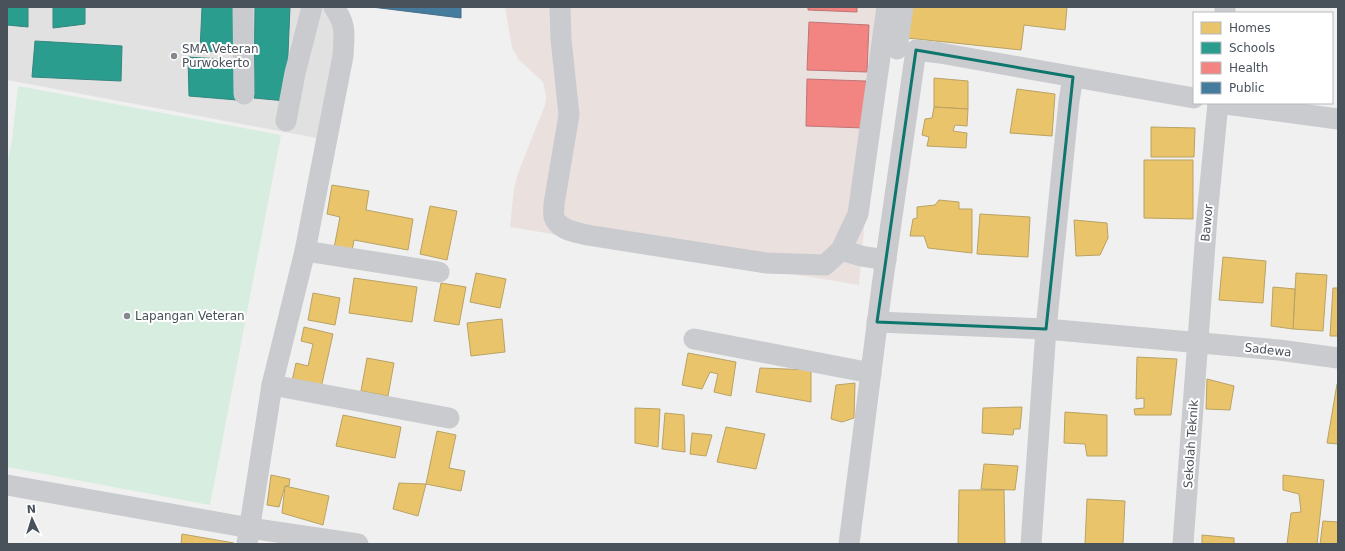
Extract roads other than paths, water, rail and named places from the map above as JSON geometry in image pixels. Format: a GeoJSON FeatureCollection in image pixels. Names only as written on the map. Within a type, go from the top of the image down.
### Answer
{"type":"FeatureCollection","features":[{"type":"Feature","properties":{"kind":"street"},"geometry":{"type":"LineString","coordinates":[[243,7],[244,94]]}},
{"type":"Feature","properties":{"kind":"street"},"geometry":{"type":"LineString","coordinates":[[286,121],[295,73],[312,7]]}},
{"type":"Feature","properties":{"kind":"street"},"geometry":{"type":"LineString","coordinates":[[249,536],[272,385],[305,250],[343,56],[344,27],[343,22],[334,7]]}},
{"type":"Feature","properties":{"kind":"street"},"geometry":{"type":"LineString","coordinates":[[560,7],[561,39],[569,115],[554,204],[554,218],[559,224],[569,230],[587,235],[766,263],[825,265],[841,250],[858,214],[898,48],[886,7]]}},
{"type":"Feature","properties":{"kind":"street"},"geometry":{"type":"LineString","coordinates":[[850,544],[886,260],[898,48],[903,7]]}},
{"type":"Feature","properties":{"kind":"street"},"geometry":{"type":"LineString","coordinates":[[898,48],[940,53],[1193,98]]}},
{"type":"Feature","properties":{"kind":"street"},"geometry":{"type":"LineString","coordinates":[[1031,544],[1046,329],[1069,101],[1073,77]]}},
{"type":"Feature","properties":{"kind":"street","name":"Bawor"},"geometry":{"type":"LineString","coordinates":[[1198,343],[1207,217],[1218,104]]}},
{"type":"Feature","properties":{"kind":"street"},"geometry":{"type":"LineString","coordinates":[[1226,104],[1338,119]]}},
{"type":"Feature","properties":{"kind":"street"},"geometry":{"type":"LineString","coordinates":[[305,250],[439,272]]}},
{"type":"Feature","properties":{"kind":"street"},"geometry":{"type":"LineString","coordinates":[[841,250],[861,256],[886,260]]}},
{"type":"Feature","properties":{"kind":"street","name":"Sadewa"},"geometry":{"type":"LineString","coordinates":[[877,322],[1046,329],[1279,350],[1338,358]]}},
{"type":"Feature","properties":{"kind":"street"},"geometry":{"type":"LineString","coordinates":[[694,339],[871,373]]}},
{"type":"Feature","properties":{"kind":"street","name":"Sekolah Teknik"},"geometry":{"type":"LineString","coordinates":[[1183,544],[1198,343]]}},
{"type":"Feature","properties":{"kind":"street"},"geometry":{"type":"LineString","coordinates":[[272,385],[449,418]]}},
{"type":"Feature","properties":{"kind":"street"},"geometry":{"type":"LineString","coordinates":[[7,485],[249,536],[358,544]]}},
{"type":"Feature","properties":{"kind":"place","name":"SMA Veteran Purwokerto"},"geometry":{"type":"Point","coordinates":[174,56]}},
{"type":"Feature","properties":{"kind":"place","name":"Lapangan Veteran"},"geometry":{"type":"Point","coordinates":[127,316]}}]}
